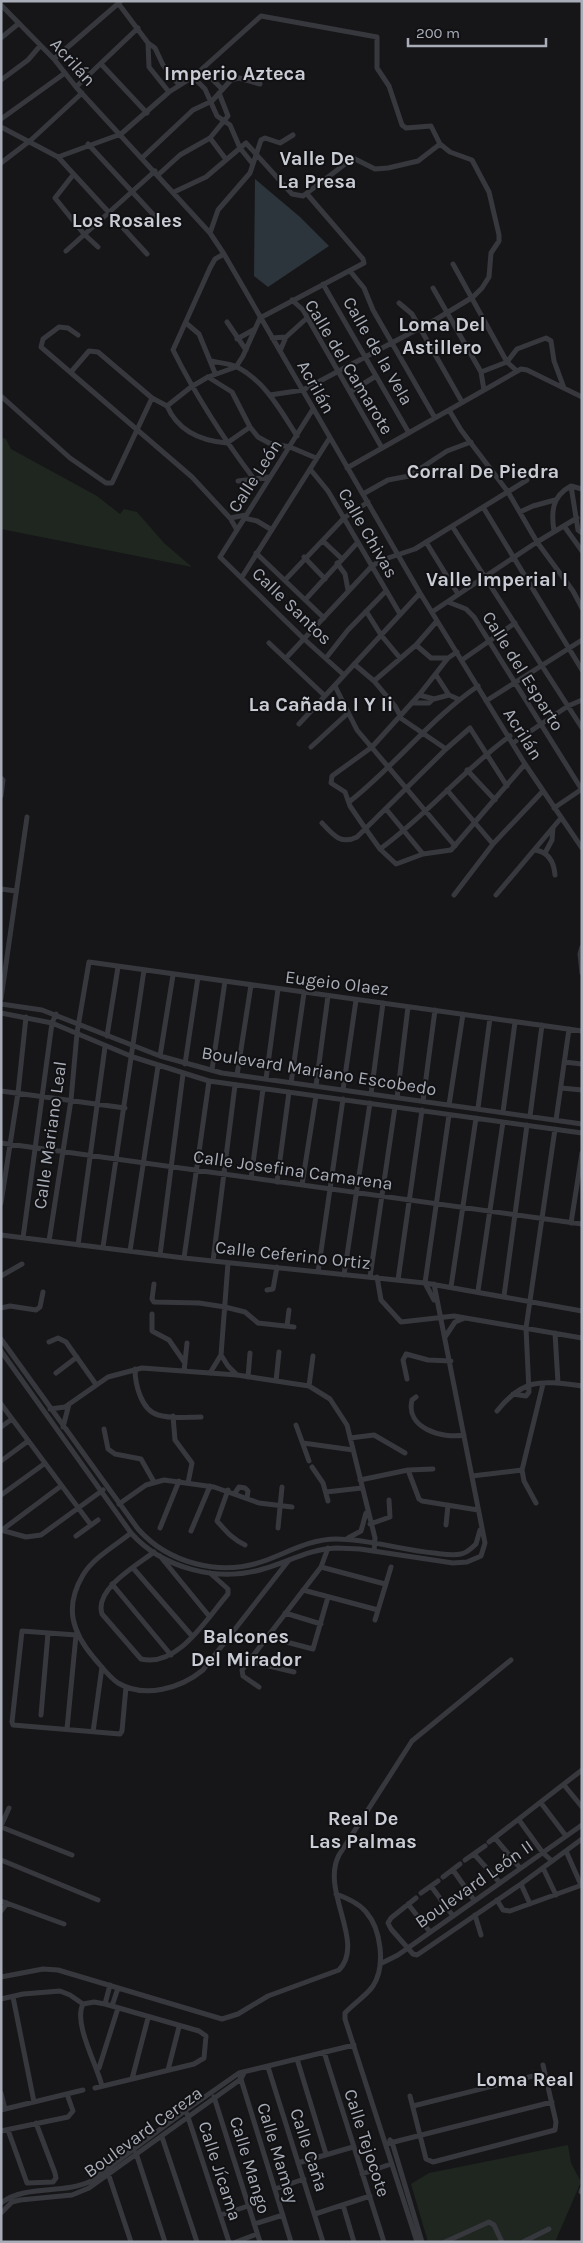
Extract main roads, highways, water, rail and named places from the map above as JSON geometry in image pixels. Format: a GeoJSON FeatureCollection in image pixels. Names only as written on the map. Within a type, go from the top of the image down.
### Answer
{"type":"FeatureCollection","features":[{"type":"Feature","properties":{"kind":"district","name":"Imperio Azteca"},"geometry":{"type":"Point","coordinates":[235,73]}},
{"type":"Feature","properties":{"kind":"district","name":"Valle De La Presa"},"geometry":{"type":"Point","coordinates":[317,170]}},
{"type":"Feature","properties":{"kind":"district","name":"Los Rosales"},"geometry":{"type":"Point","coordinates":[127,220]}},
{"type":"Feature","properties":{"kind":"district","name":"Loma Del Astillero"},"geometry":{"type":"Point","coordinates":[442,336]}},
{"type":"Feature","properties":{"kind":"district","name":"Corral De Piedra"},"geometry":{"type":"Point","coordinates":[483,471]}},
{"type":"Feature","properties":{"kind":"district","name":"Valle Imperial I"},"geometry":{"type":"Point","coordinates":[497,579]}},
{"type":"Feature","properties":{"kind":"district","name":"La Cañada I Y Ii"},"geometry":{"type":"Point","coordinates":[321,704]}},
{"type":"Feature","properties":{"kind":"district","name":"Balcones Del Mirador"},"geometry":{"type":"Point","coordinates":[246,1648]}},
{"type":"Feature","properties":{"kind":"district","name":"Real De Las Palmas"},"geometry":{"type":"Point","coordinates":[363,1830]}},
{"type":"Feature","properties":{"kind":"district","name":"Loma Real"},"geometry":{"type":"Point","coordinates":[525,2079]}}]}
